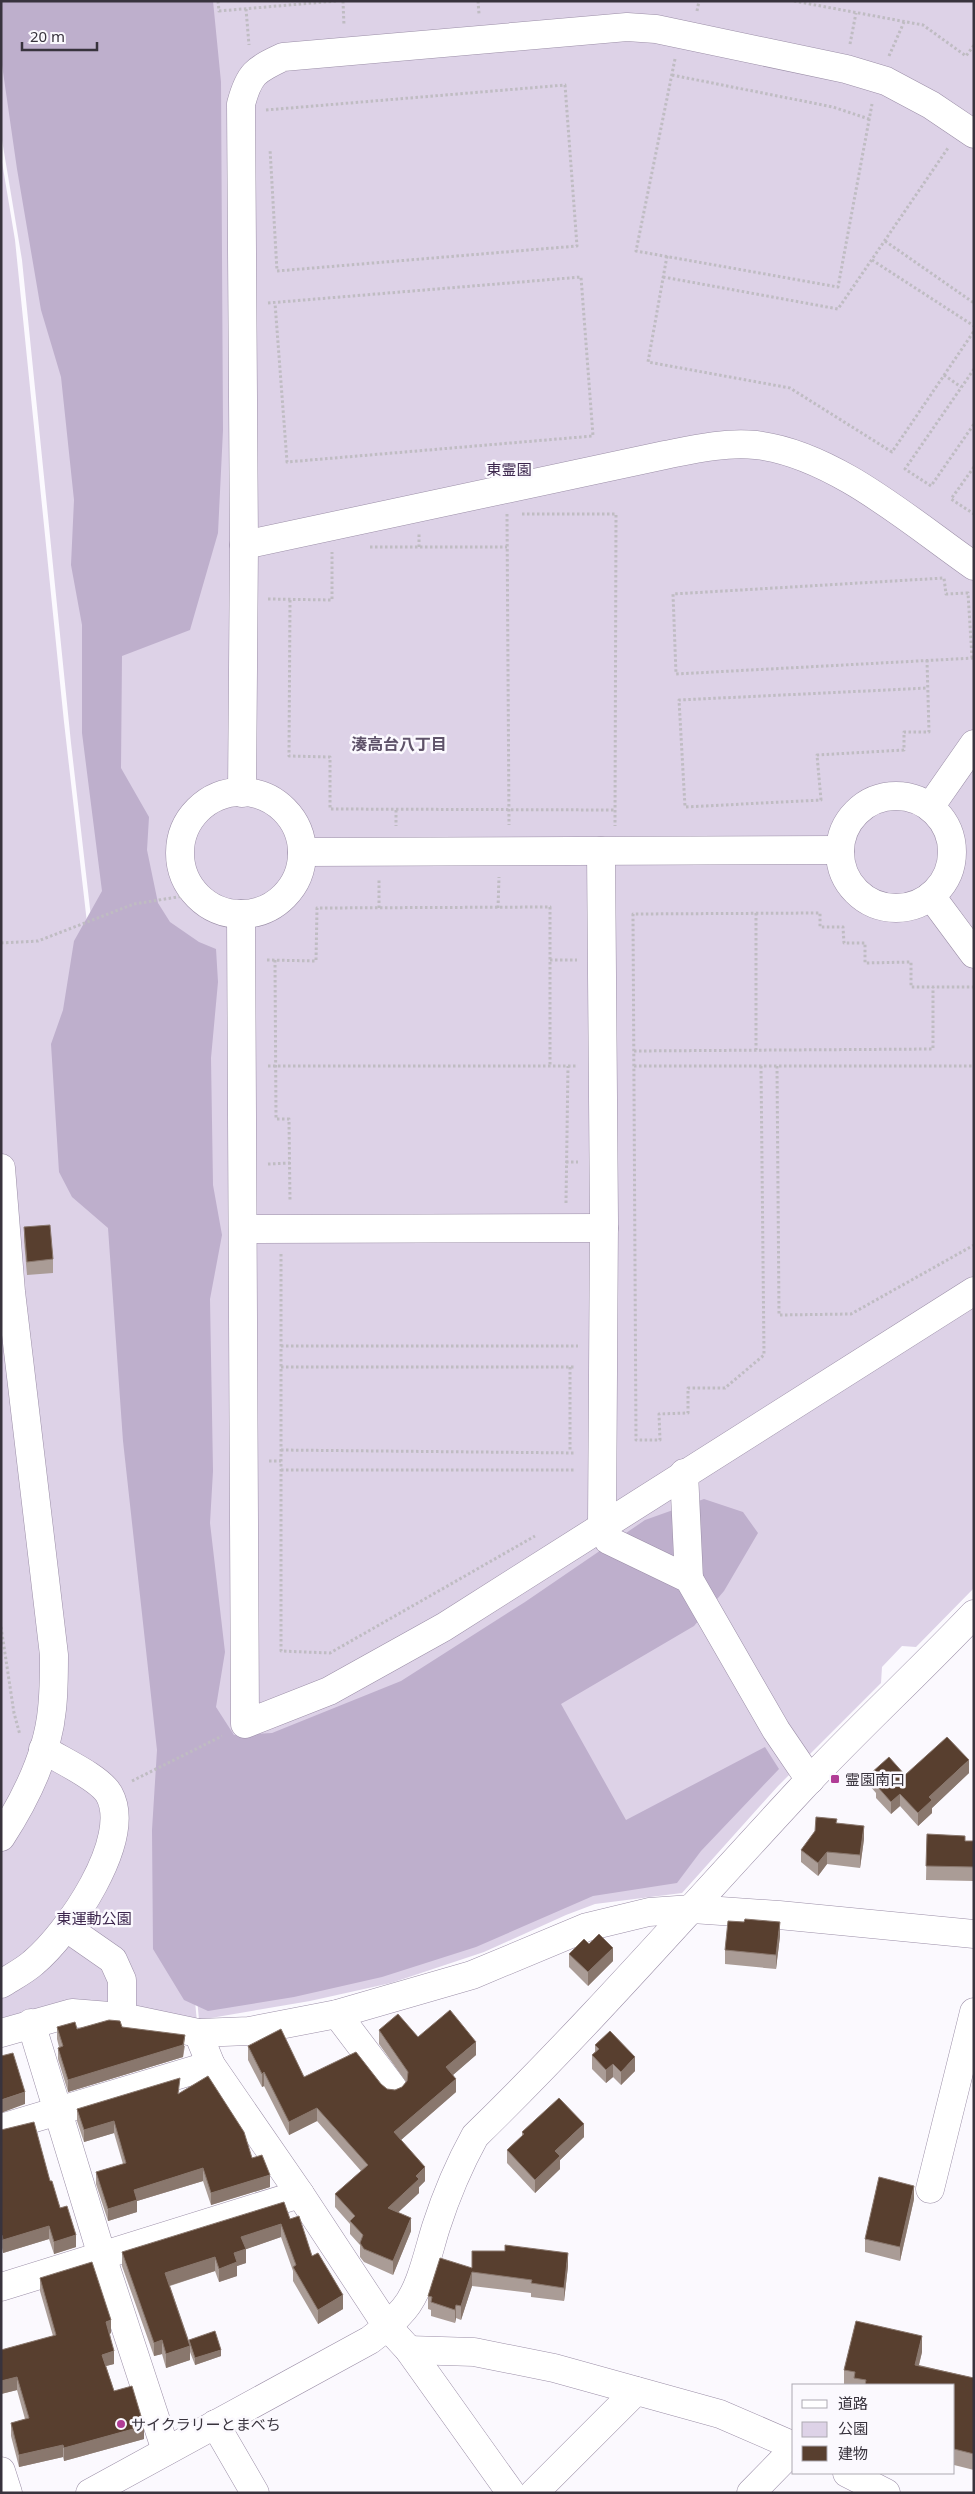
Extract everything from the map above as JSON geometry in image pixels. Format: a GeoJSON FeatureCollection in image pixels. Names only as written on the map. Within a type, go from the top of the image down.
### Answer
{"type":"FeatureCollection","features":[{"type":"Feature","properties":{"kind":"street"},"geometry":{"type":"LineString","coordinates":[[242,793],[244,545],[241,112],[247,82],[261,67],[283,57],[619,28],[656,29],[880,79],[931,105],[968,131]]}},
{"type":"Feature","properties":{"kind":"street"},"geometry":{"type":"LineString","coordinates":[[244,545],[332,526],[507,501],[717,445],[756,445],[801,457],[847,477],[974,566]]}},
{"type":"Feature","properties":{"kind":"street"},"geometry":{"type":"LineString","coordinates":[[930,807],[974,744]]}},
{"type":"Feature","properties":{"kind":"street"},"geometry":{"type":"LineString","coordinates":[[242,793],[262,796],[286,812],[300,838],[302,852],[296,881],[288,893],[277,903],[264,910],[241,914],[220,910],[207,904],[196,894],[188,882],[180,854],[187,826],[195,814],[206,804],[219,797],[242,793]]}},
{"type":"Feature","properties":{"kind":"street"},"geometry":{"type":"LineString","coordinates":[[888,796],[903,796],[917,800],[930,807],[941,817],[948,830],[952,844],[952,859],[948,873],[941,886],[931,896],[918,904],[904,908],[889,908],[875,904],[862,897],[852,886],[844,874],[840,850],[844,830],[851,818],[861,807],[874,800],[888,796]]}},
{"type":"Feature","properties":{"kind":"street"},"geometry":{"type":"LineString","coordinates":[[302,852],[840,850]]}},
{"type":"Feature","properties":{"kind":"street"},"geometry":{"type":"LineString","coordinates":[[608,851],[602,1066],[604,1228],[602,1527],[608,1540],[689,1579]]}},
{"type":"Feature","properties":{"kind":"street"},"geometry":{"type":"LineString","coordinates":[[931,896],[974,954]]}},
{"type":"Feature","properties":{"kind":"street"},"geometry":{"type":"LineString","coordinates":[[241,914],[245,1724],[329,1691],[444,1627],[684,1473],[974,1291]]}},
{"type":"Feature","properties":{"kind":"street"},"geometry":{"type":"LineString","coordinates":[[1,1168],[6,1292],[54,1655],[52,1710],[33,1747],[18,1810],[1,1837]]}},
{"type":"Feature","properties":{"kind":"street"},"geometry":{"type":"LineString","coordinates":[[243,1229],[604,1228]]}},
{"type":"Feature","properties":{"kind":"street"},"geometry":{"type":"LineString","coordinates":[[684,1473],[689,1579],[776,1730],[810,1780]]}},
{"type":"Feature","properties":{"kind":"street"},"geometry":{"type":"LineString","coordinates":[[90,2493],[370,2340],[387,2326],[405,2308],[421,2275],[461,2161],[475,2136],[602,2005],[658,1942],[692,1909],[810,1780],[974,1614]]}},
{"type":"Feature","properties":{"kind":"street"},"geometry":{"type":"LineString","coordinates":[[1,1984],[33,1963],[67,1928],[106,1861],[113,1836],[115,1814],[109,1794],[98,1782],[33,1747]]}},
{"type":"Feature","properties":{"kind":"street"},"geometry":{"type":"LineString","coordinates":[[1,2033],[72,2013],[122,2017],[198,2034],[249,2031],[338,2014],[472,1975],[587,1927],[649,1912],[692,1909],[779,1915],[972,1938]]}},
{"type":"Feature","properties":{"kind":"street"},"geometry":{"type":"LineString","coordinates":[[67,1928],[112,1960],[122,1980],[122,2017]]}},
{"type":"Feature","properties":{"kind":"street"},"geometry":{"type":"LineString","coordinates":[[930,2189],[974,2012]]}},
{"type":"Feature","properties":{"kind":"street"},"geometry":{"type":"LineString","coordinates":[[338,2014],[393,2088]]}},
{"type":"Feature","properties":{"kind":"street"},"geometry":{"type":"LineString","coordinates":[[31,2023],[56,2110],[166,2452]]}},
{"type":"Feature","properties":{"kind":"street"},"geometry":{"type":"LineString","coordinates":[[198,2034],[211,2065],[300,2194],[387,2326],[409,2350],[511,2493]]}},
{"type":"Feature","properties":{"kind":"street"},"geometry":{"type":"LineString","coordinates":[[1,2128],[211,2065]]}},
{"type":"Feature","properties":{"kind":"street"},"geometry":{"type":"LineString","coordinates":[[1,2287],[300,2194]]}},
{"type":"Feature","properties":{"kind":"street"},"geometry":{"type":"LineString","coordinates":[[409,2350],[474,2352],[554,2368],[720,2414],[792,2446]]}},
{"type":"Feature","properties":{"kind":"street"},"geometry":{"type":"LineString","coordinates":[[534,2493],[636,2391]]}},
{"type":"Feature","properties":{"kind":"street"},"geometry":{"type":"LineString","coordinates":[[215,2424],[255,2493]]}},
{"type":"Feature","properties":{"kind":"street"},"geometry":{"type":"LineString","coordinates":[[751,2493],[792,2449]]}},
{"type":"Feature","properties":{"kind":"street"},"geometry":{"type":"LineString","coordinates":[[1,2471],[8,2493]]}},
{"type":"Feature","properties":{"kind":"street"},"geometry":{"type":"LineString","coordinates":[[849,2474],[886,2493]]}},
{"type":"Feature","properties":{"kind":"path"},"geometry":{"type":"LineString","coordinates":[[218,1],[219,11],[336,1]]}},
{"type":"Feature","properties":{"kind":"path"},"geometry":{"type":"LineString","coordinates":[[794,1],[923,25],[966,56],[974,45]]}},
{"type":"Feature","properties":{"kind":"path"},"geometry":{"type":"LineString","coordinates":[[246,9],[249,51],[261,67]]}},
{"type":"Feature","properties":{"kind":"path"},"geometry":{"type":"LineString","coordinates":[[680,34],[636,251],[838,287],[869,119],[880,79],[904,22]]}},
{"type":"Feature","properties":{"kind":"path"},"geometry":{"type":"LineString","coordinates":[[672,75],[833,107],[869,119]]}},
{"type":"Feature","properties":{"kind":"path"},"geometry":{"type":"LineString","coordinates":[[241,112],[565,85],[577,246],[277,271],[270,148]]}},
{"type":"Feature","properties":{"kind":"path"},"geometry":{"type":"LineString","coordinates":[[268,110],[268,119]]}},
{"type":"Feature","properties":{"kind":"path"},"geometry":{"type":"LineString","coordinates":[[663,277],[838,309],[885,241],[968,131]]}},
{"type":"Feature","properties":{"kind":"path"},"geometry":{"type":"LineString","coordinates":[[885,241],[974,303]]}},
{"type":"Feature","properties":{"kind":"path"},"geometry":{"type":"LineString","coordinates":[[667,256],[648,362],[790,388],[892,452],[974,331]]}},
{"type":"Feature","properties":{"kind":"path"},"geometry":{"type":"LineString","coordinates":[[872,260],[974,326]]}},
{"type":"Feature","properties":{"kind":"path"},"geometry":{"type":"LineString","coordinates":[[242,305],[581,277],[593,436],[288,462],[275,303]]}},
{"type":"Feature","properties":{"kind":"path"},"geometry":{"type":"LineString","coordinates":[[974,369],[905,469],[931,486],[974,424]]}},
{"type":"Feature","properties":{"kind":"path"},"geometry":{"type":"LineString","coordinates":[[944,375],[961,387]]}},
{"type":"Feature","properties":{"kind":"path"},"geometry":{"type":"LineString","coordinates":[[974,467],[951,499],[974,514]]}},
{"type":"Feature","properties":{"kind":"path"},"geometry":{"type":"LineString","coordinates":[[510,852],[507,501],[616,514],[615,810],[608,851]]}},
{"type":"Feature","properties":{"kind":"path"},"geometry":{"type":"LineString","coordinates":[[243,599],[332,600],[332,526]]}},
{"type":"Feature","properties":{"kind":"path"},"geometry":{"type":"LineString","coordinates":[[361,547],[507,547]]}},
{"type":"Feature","properties":{"kind":"path"},"geometry":{"type":"LineString","coordinates":[[944,578],[946,594],[968,593],[973,658],[676,674],[673,594],[944,578]]}},
{"type":"Feature","properties":{"kind":"path"},"geometry":{"type":"LineString","coordinates":[[290,600],[289,756],[330,757],[330,809],[615,810]]}},
{"type":"Feature","properties":{"kind":"path"},"geometry":{"type":"LineString","coordinates":[[927,660],[928,688],[929,732],[904,732],[904,750],[817,755],[821,800],[685,807],[679,700],[928,688]]}},
{"type":"Feature","properties":{"kind":"path"},"geometry":{"type":"LineString","coordinates":[[1,943],[38,941],[134,904],[196,894]]}},
{"type":"Feature","properties":{"kind":"path"},"geometry":{"type":"LineString","coordinates":[[241,960],[316,961],[317,908],[550,907],[550,1066]]}},
{"type":"Feature","properties":{"kind":"path"},"geometry":{"type":"LineString","coordinates":[[756,913],[756,1050]]}},
{"type":"Feature","properties":{"kind":"path"},"geometry":{"type":"LineString","coordinates":[[762,1066],[764,1356],[725,1388],[688,1388],[688,1413],[659,1414],[660,1440],[636,1440],[633,914],[820,913],[820,927],[843,927],[844,942],[865,942],[865,962],[911,962],[911,987],[974,987]]}},
{"type":"Feature","properties":{"kind":"path"},"geometry":{"type":"LineString","coordinates":[[275,960],[276,1119],[289,1119],[290,1210]]}},
{"type":"Feature","properties":{"kind":"path"},"geometry":{"type":"LineString","coordinates":[[634,1051],[933,1049],[933,987]]}},
{"type":"Feature","properties":{"kind":"path"},"geometry":{"type":"LineString","coordinates":[[242,1066],[602,1066]]}},
{"type":"Feature","properties":{"kind":"path"},"geometry":{"type":"LineString","coordinates":[[566,1208],[568,1066]]}},
{"type":"Feature","properties":{"kind":"path"},"geometry":{"type":"LineString","coordinates":[[634,1066],[974,1066]]}},
{"type":"Feature","properties":{"kind":"path"},"geometry":{"type":"LineString","coordinates":[[777,1066],[779,1316],[851,1314],[974,1245]]}},
{"type":"Feature","properties":{"kind":"path"},"geometry":{"type":"LineString","coordinates":[[290,1251],[280,1251],[282,1650],[330,1653],[542,1532]]}},
{"type":"Feature","properties":{"kind":"path"},"geometry":{"type":"LineString","coordinates":[[281,1346],[582,1346]]}},
{"type":"Feature","properties":{"kind":"path"},"geometry":{"type":"LineString","coordinates":[[281,1367],[582,1367]]}},
{"type":"Feature","properties":{"kind":"path"},"geometry":{"type":"LineString","coordinates":[[570,1367],[570,1451]]}},
{"type":"Feature","properties":{"kind":"path"},"geometry":{"type":"LineString","coordinates":[[281,1450],[576,1451],[576,1460]]}},
{"type":"Feature","properties":{"kind":"path"},"geometry":{"type":"LineString","coordinates":[[576,1465],[576,1478]]}},
{"type":"Feature","properties":{"kind":"path"},"geometry":{"type":"LineString","coordinates":[[281,1470],[576,1470]]}},
{"type":"Feature","properties":{"kind":"path"},"geometry":{"type":"LineString","coordinates":[[1,1627],[14,1713],[33,1747]]}},
{"type":"Feature","properties":{"kind":"path"},"geometry":{"type":"LineString","coordinates":[[109,1794],[245,1724]]}},
{"type":"Feature","properties":{"kind":"green space","name":"東霊園"},"geometry":{"type":"Polygon","coordinates":[[[1,1],[974,1],[974,1588],[916,1647],[902,1646],[882,1667],[881,1683],[778,1786],[682,1893],[595,1904],[484,1952],[391,1983],[310,2001],[199,2020],[134,1292],[71,743],[22,260],[1,134],[1,1]]]}},
{"type":"Feature","properties":{"kind":"green space","name":"東運動公園"},"geometry":{"type":"Polygon","coordinates":[[[1,156],[15,240],[64,722],[127,1272],[198,2033],[122,2017],[1,2033],[1,156]]]}},
{"type":"Feature","properties":{"kind":"shaded area"},"geometry":{"type":"Polygon","coordinates":[[[1,1],[213,1],[221,82],[223,430],[218,533],[190,630],[122,656],[121,768],[149,817],[147,850],[158,903],[170,922],[199,942],[216,949],[218,982],[211,1058],[213,1185],[222,1235],[210,1299],[213,1471],[210,1523],[225,1652],[216,1707],[234,1735],[272,1733],[401,1681],[525,1602],[645,1520],[704,1499],[743,1512],[758,1533],[724,1591],[694,1626],[561,1704],[626,1820],[765,1747],[779,1769],[701,1851],[677,1883],[593,1896],[476,1947],[382,1977],[294,1997],[208,2011],[184,2000],[153,1949],[152,1830],[157,1750],[123,1441],[108,1228],[72,1197],[59,1172],[51,1044],[63,1010],[74,941],[102,891],[82,733],[82,625],[71,565],[74,500],[61,377],[41,310],[17,169],[1,58],[1,1]]]}},
{"type":"Feature","properties":{"kind":"building"},"geometry":{"type":"Polygon","coordinates":[[[50,1225],[53,1259],[27,1262],[24,1227],[50,1225]]]}},
{"type":"Feature","properties":{"kind":"building"},"geometry":{"type":"Polygon","coordinates":[[[947,1737],[969,1760],[929,1797],[932,1800],[918,1813],[900,1794],[891,1802],[876,1785],[878,1783],[870,1774],[889,1757],[905,1775],[947,1737]]]}},
{"type":"Feature","properties":{"kind":"building"},"geometry":{"type":"Polygon","coordinates":[[[816,1817],[837,1819],[836,1823],[864,1826],[860,1855],[827,1852],[818,1863],[801,1850],[815,1831],[816,1817]]]}},
{"type":"Feature","properties":{"kind":"building"},"geometry":{"type":"Polygon","coordinates":[[[927,1834],[965,1836],[965,1841],[974,1841],[974,1867],[926,1866],[927,1834]]]}},
{"type":"Feature","properties":{"kind":"building"},"geometry":{"type":"Polygon","coordinates":[[[745,1919],[780,1922],[776,1955],[725,1950],[728,1921],[744,1922],[745,1919]]]}},
{"type":"Feature","properties":{"kind":"building"},"geometry":{"type":"Polygon","coordinates":[[[599,1934],[613,1948],[588,1972],[569,1954],[584,1939],[589,1944],[599,1934]]]}},
{"type":"Feature","properties":{"kind":"building"},"geometry":{"type":"Polygon","coordinates":[[[450,2010],[476,2042],[446,2067],[456,2079],[394,2132],[425,2167],[416,2176],[419,2179],[388,2208],[411,2218],[393,2261],[364,2249],[360,2243],[363,2235],[350,2221],[355,2216],[335,2194],[368,2165],[317,2108],[289,2122],[264,2072],[262,2074],[248,2046],[281,2029],[304,2077],[356,2052],[381,2084],[387,2089],[395,2090],[402,2087],[407,2081],[408,2072],[379,2030],[398,2014],[418,2037],[450,2010]]]}},
{"type":"Feature","properties":{"kind":"building"},"geometry":{"type":"Polygon","coordinates":[[[109,2020],[120,2021],[122,2027],[185,2035],[183,2045],[68,2080],[58,2048],[63,2046],[57,2027],[75,2022],[77,2029],[109,2020]]]}},
{"type":"Feature","properties":{"kind":"building"},"geometry":{"type":"Polygon","coordinates":[[[610,2031],[635,2057],[621,2072],[613,2064],[606,2070],[592,2055],[599,2049],[595,2045],[610,2031]]]}},
{"type":"Feature","properties":{"kind":"building"},"geometry":{"type":"Polygon","coordinates":[[[13,2053],[25,2092],[1,2100],[1,2056],[13,2053]]]}},
{"type":"Feature","properties":{"kind":"building"},"geometry":{"type":"Polygon","coordinates":[[[208,2076],[244,2132],[252,2158],[262,2155],[270,2175],[211,2193],[203,2168],[134,2190],[137,2200],[108,2209],[96,2172],[126,2163],[114,2121],[84,2130],[77,2109],[180,2078],[178,2094],[208,2076]]]}},
{"type":"Feature","properties":{"kind":"building"},"geometry":{"type":"Polygon","coordinates":[[[559,2098],[584,2124],[555,2151],[560,2156],[535,2180],[507,2150],[524,2134],[522,2132],[559,2098]]]}},
{"type":"Feature","properties":{"kind":"building"},"geometry":{"type":"Polygon","coordinates":[[[34,2122],[50,2181],[52,2181],[60,2208],[67,2206],[76,2235],[54,2242],[49,2226],[3,2240],[1,2236],[1,2130],[34,2122]]]}},
{"type":"Feature","properties":{"kind":"building"},"geometry":{"type":"Polygon","coordinates":[[[879,2177],[914,2186],[900,2247],[865,2239],[879,2177]]]}},
{"type":"Feature","properties":{"kind":"building"},"geometry":{"type":"Polygon","coordinates":[[[284,2202],[290,2219],[299,2216],[312,2256],[318,2253],[343,2295],[318,2310],[293,2267],[296,2265],[281,2224],[241,2237],[246,2249],[234,2253],[237,2262],[219,2269],[215,2257],[165,2273],[190,2346],[166,2354],[162,2340],[154,2343],[122,2252],[284,2202]]]}},
{"type":"Feature","properties":{"kind":"building"},"geometry":{"type":"Polygon","coordinates":[[[505,2245],[568,2253],[564,2288],[531,2283],[532,2280],[472,2272],[461,2306],[456,2305],[455,2310],[431,2302],[432,2297],[428,2296],[440,2258],[472,2268],[472,2251],[505,2251],[505,2245]]]}},
{"type":"Feature","properties":{"kind":"building"},"geometry":{"type":"Polygon","coordinates":[[[92,2262],[111,2320],[106,2322],[114,2351],[102,2355],[114,2391],[132,2386],[144,2426],[64,2448],[63,2445],[19,2455],[11,2423],[29,2418],[17,2377],[1,2381],[1,2350],[56,2335],[40,2278],[92,2262]]]}},
{"type":"Feature","properties":{"kind":"building"},"geometry":{"type":"Polygon","coordinates":[[[856,2321],[922,2336],[915,2365],[974,2378],[974,2454],[955,2449],[955,2384],[865,2384],[866,2380],[854,2378],[855,2372],[844,2370],[856,2321]]]}},
{"type":"Feature","properties":{"kind":"building"},"geometry":{"type":"Polygon","coordinates":[[[215,2331],[221,2350],[195,2358],[189,2340],[215,2331]]]}},
{"type":"Feature","properties":{"kind":"place","name":"霊園南口"},"geometry":{"type":"Point","coordinates":[835,1779]}},
{"type":"Feature","properties":{"kind":"place","name":"サイクラリーとまべち"},"geometry":{"type":"Point","coordinates":[121,2424]}},
{"type":"Feature","properties":{"kind":"district","name":"湊高台八丁目"},"geometry":{"type":"Point","coordinates":[399,744]}}]}
